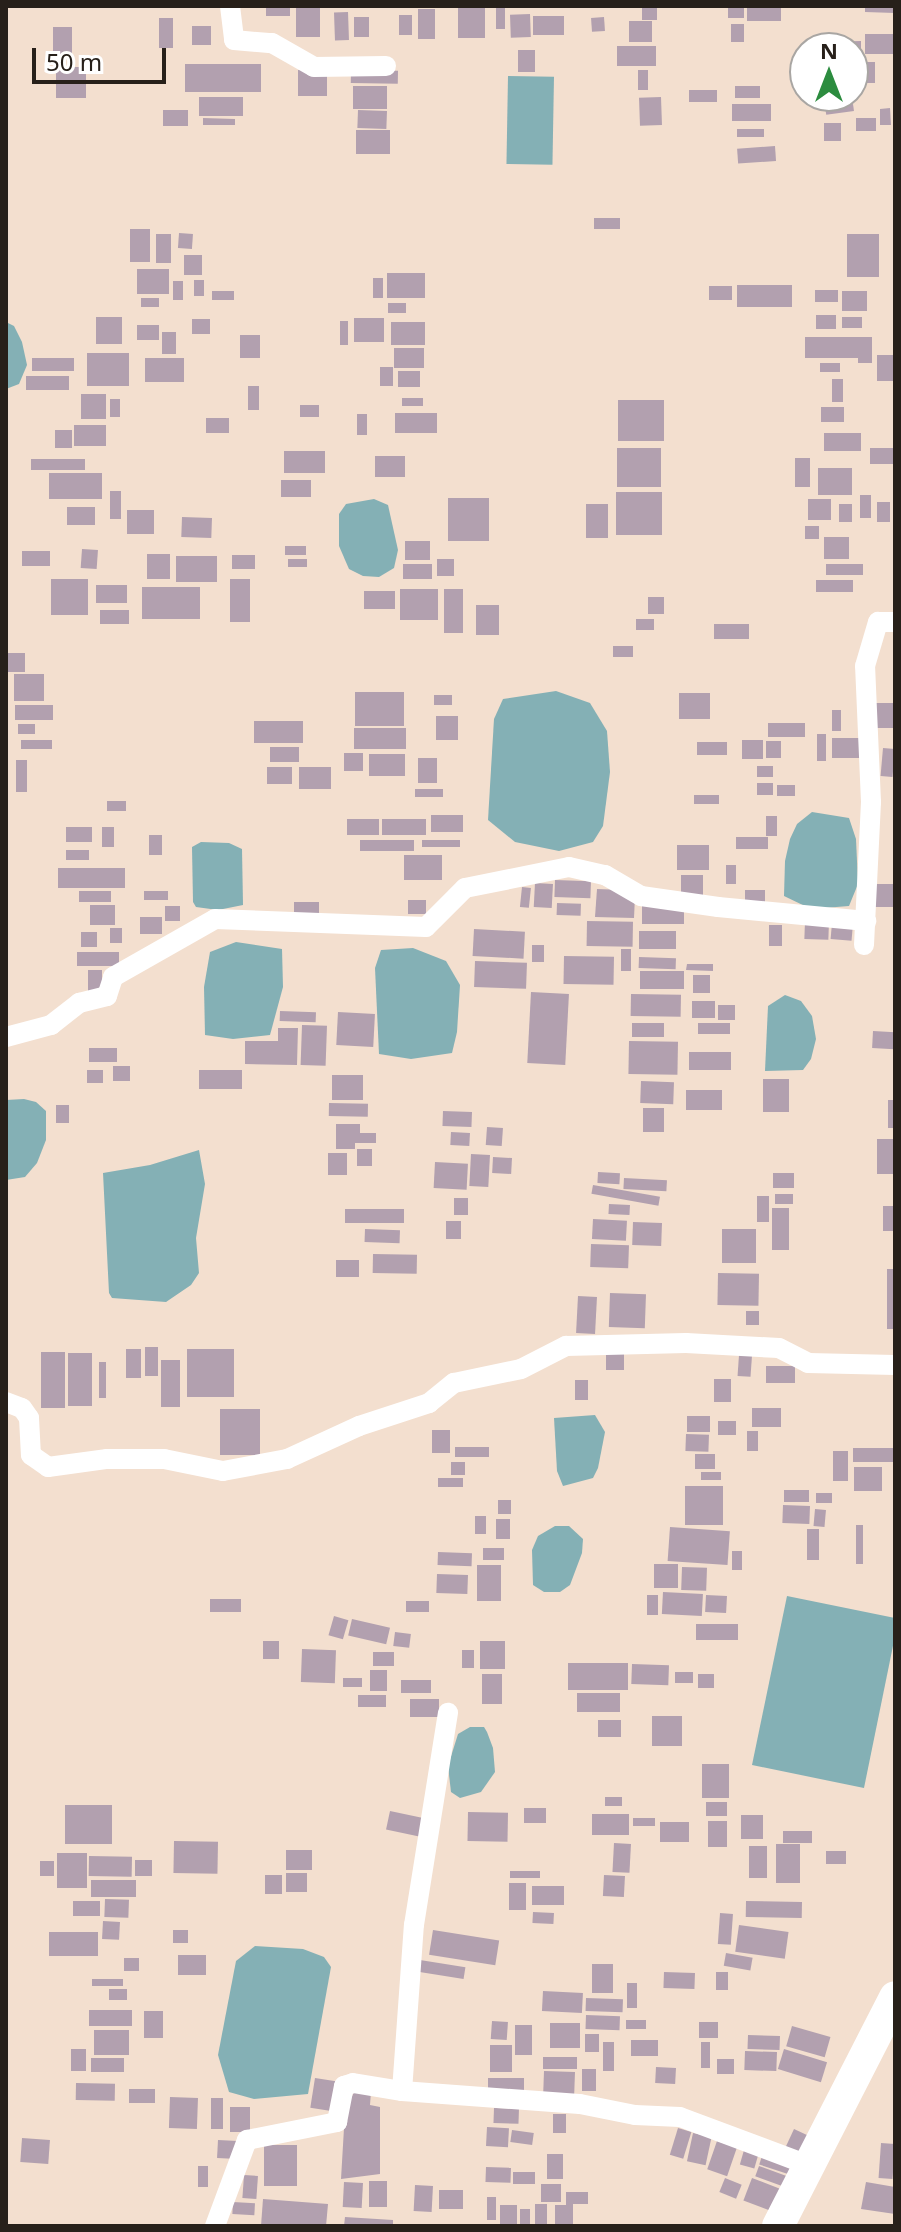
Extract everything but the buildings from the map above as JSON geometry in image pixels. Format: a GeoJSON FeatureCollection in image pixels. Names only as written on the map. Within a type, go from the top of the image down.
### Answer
{"type":"FeatureCollection","features":[{"type":"Feature","properties":{"kind":"main road"},"geometry":{"type":"LineString","coordinates":[[778,2226],[895,1997]]}},
{"type":"Feature","properties":{"kind":"street"},"geometry":{"type":"LineString","coordinates":[[230,6],[234,40],[272,43],[314,67],[386,66]]}},
{"type":"Feature","properties":{"kind":"street"},"geometry":{"type":"LineString","coordinates":[[864,945],[871,802],[865,666],[878,622],[895,622]]}},
{"type":"Feature","properties":{"kind":"street"},"geometry":{"type":"LineString","coordinates":[[6,1037],[51,1025],[79,1003],[107,996],[113,977],[215,919],[426,927],[465,888],[569,867],[605,875],[641,896],[718,907],[866,921]]}},
{"type":"Feature","properties":{"kind":"street"},"geometry":{"type":"LineString","coordinates":[[6,1402],[22,1408],[29,1418],[31,1455],[48,1467],[107,1459],[164,1459],[223,1471],[287,1459],[359,1426],[429,1403],[454,1383],[521,1369],[566,1346],[686,1343],[779,1348],[808,1363],[895,1365]]}},
{"type":"Feature","properties":{"kind":"street"},"geometry":{"type":"LineString","coordinates":[[402,2091],[414,1925],[448,1713]]}},
{"type":"Feature","properties":{"kind":"street"},"geometry":{"type":"LineString","coordinates":[[215,2226],[247,2140],[337,2122],[344,2086],[353,2083],[402,2091],[580,2104],[635,2115],[680,2117],[811,2166]]}},
{"type":"Feature","properties":{"kind":"water"},"geometry":{"type":"Polygon","coordinates":[[[508,76],[554,77],[552,165],[506,164],[508,76]]]}},
{"type":"Feature","properties":{"kind":"water"},"geometry":{"type":"Polygon","coordinates":[[[6,322],[14,326],[22,342],[27,365],[19,384],[6,389],[6,322]]]}},
{"type":"Feature","properties":{"kind":"water"},"geometry":{"type":"Polygon","coordinates":[[[374,499],[388,505],[398,550],[394,568],[379,577],[363,576],[349,569],[339,546],[339,514],[346,504],[374,499]]]}},
{"type":"Feature","properties":{"kind":"water"},"geometry":{"type":"Polygon","coordinates":[[[556,691],[590,703],[607,731],[610,772],[603,826],[593,842],[559,851],[515,842],[488,820],[494,719],[503,699],[556,691]]]}},
{"type":"Feature","properties":{"kind":"water"},"geometry":{"type":"Polygon","coordinates":[[[812,812],[849,818],[856,839],[858,884],[849,906],[811,909],[784,896],[785,861],[790,839],[797,824],[812,812]]]}},
{"type":"Feature","properties":{"kind":"water"},"geometry":{"type":"Polygon","coordinates":[[[201,842],[229,843],[242,849],[243,905],[218,910],[196,907],[193,902],[192,847],[201,842]]]}},
{"type":"Feature","properties":{"kind":"water"},"geometry":{"type":"Polygon","coordinates":[[[236,942],[282,949],[283,987],[270,1035],[233,1039],[205,1035],[204,987],[210,952],[236,942]]]}},
{"type":"Feature","properties":{"kind":"water"},"geometry":{"type":"Polygon","coordinates":[[[413,948],[446,961],[460,985],[457,1032],[452,1053],[411,1059],[379,1054],[375,968],[381,950],[413,948]]]}},
{"type":"Feature","properties":{"kind":"water"},"geometry":{"type":"Polygon","coordinates":[[[785,995],[801,1001],[812,1016],[816,1039],[811,1059],[803,1070],[765,1071],[768,1006],[785,995]]]}},
{"type":"Feature","properties":{"kind":"water"},"geometry":{"type":"Polygon","coordinates":[[[6,1100],[36,1102],[46,1111],[46,1140],[37,1163],[25,1177],[6,1180],[6,1100]]]}},
{"type":"Feature","properties":{"kind":"water"},"geometry":{"type":"Polygon","coordinates":[[[199,1150],[205,1184],[196,1238],[199,1273],[191,1285],[166,1302],[112,1298],[109,1293],[103,1173],[150,1165],[199,1150]]]}},
{"type":"Feature","properties":{"kind":"water"},"geometry":{"type":"Polygon","coordinates":[[[595,1415],[605,1432],[598,1468],[593,1478],[563,1486],[557,1471],[554,1418],[595,1415]]]}},
{"type":"Feature","properties":{"kind":"water"},"geometry":{"type":"Polygon","coordinates":[[[555,1526],[569,1526],[583,1539],[582,1553],[570,1585],[560,1592],[544,1592],[533,1585],[532,1550],[538,1536],[555,1526]]]}},
{"type":"Feature","properties":{"kind":"water"},"geometry":{"type":"Polygon","coordinates":[[[787,1596],[895,1618],[895,1636],[864,1788],[752,1765],[787,1596]]]}},
{"type":"Feature","properties":{"kind":"water"},"geometry":{"type":"Polygon","coordinates":[[[470,1727],[484,1727],[487,1732],[493,1748],[495,1772],[481,1792],[460,1798],[451,1792],[448,1766],[458,1734],[470,1727]]]}},
{"type":"Feature","properties":{"kind":"water"},"geometry":{"type":"Polygon","coordinates":[[[255,1946],[303,1949],[324,1957],[331,1967],[308,2094],[254,2099],[229,2092],[218,2055],[236,1961],[255,1946]]]}}]}
